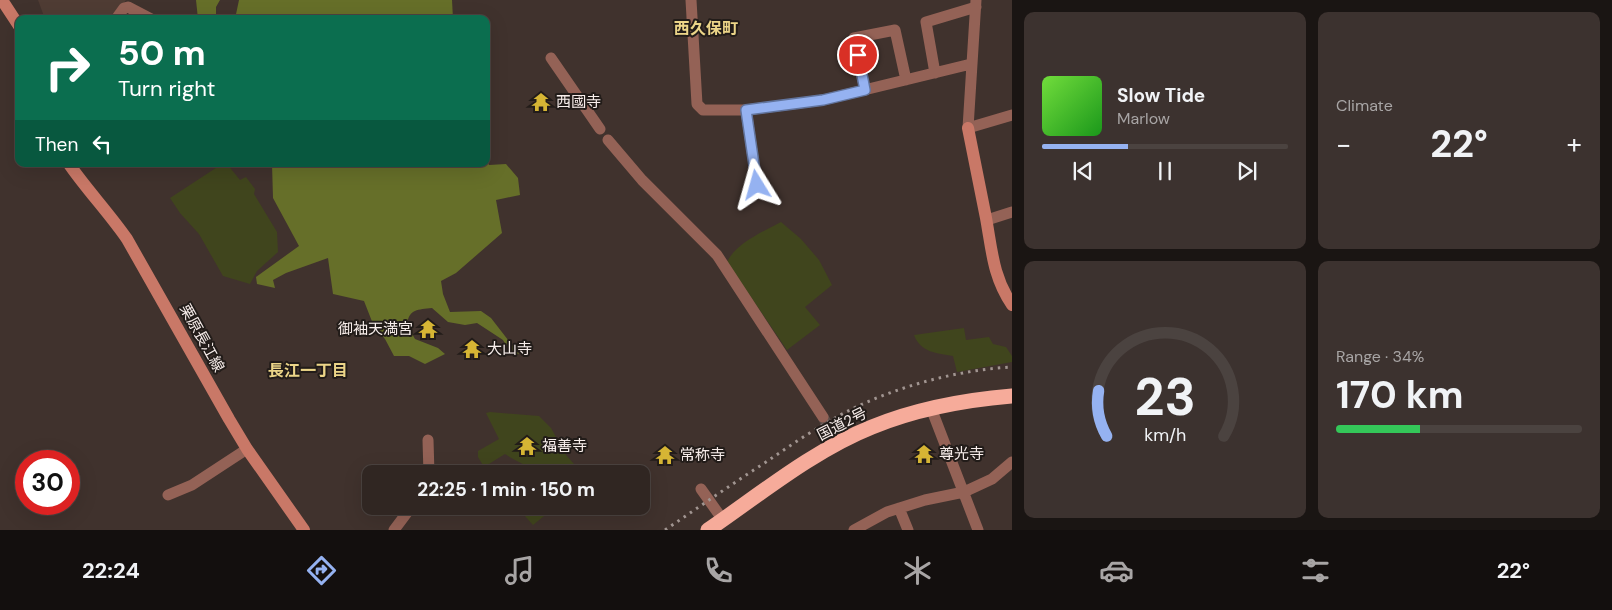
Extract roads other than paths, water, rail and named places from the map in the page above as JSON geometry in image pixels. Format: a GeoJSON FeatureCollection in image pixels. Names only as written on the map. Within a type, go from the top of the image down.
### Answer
{"type":"FeatureCollection","features":[{"type":"Feature","properties":{"kind":"highway","name":"国道2号"},"geometry":{"type":"LineString","coordinates":[[708,530],[793,472],[836,439],[931,408],[1012,396]]}},
{"type":"Feature","properties":{"kind":"main road"},"geometry":{"type":"LineString","coordinates":[[2,0],[15,20]]}},
{"type":"Feature","properties":{"kind":"main road"},"geometry":{"type":"LineString","coordinates":[[968,128],[994,264],[1002,290],[1012,305]]}},
{"type":"Feature","properties":{"kind":"main road","name":"栗原長江線"},"geometry":{"type":"LineString","coordinates":[[71,167],[110,214],[127,239],[247,449],[304,530]]}},
{"type":"Feature","properties":{"kind":"street"},"geometry":{"type":"LineString","coordinates":[[691,0],[696,104],[702,110],[746,110],[823,100],[971,64]]}},
{"type":"Feature","properties":{"kind":"street"},"geometry":{"type":"LineString","coordinates":[[935,73],[926,22],[976,4],[968,128],[1012,115]]}},
{"type":"Feature","properties":{"kind":"street"},"geometry":{"type":"LineString","coordinates":[[119,15],[124,8],[128,7],[143,15]]}},
{"type":"Feature","properties":{"kind":"street"},"geometry":{"type":"LineString","coordinates":[[865,90],[854,38],[895,30],[906,80]]}},
{"type":"Feature","properties":{"kind":"street"},"geometry":{"type":"LineString","coordinates":[[552,58],[600,129]]}},
{"type":"Feature","properties":{"kind":"street"},"geometry":{"type":"LineString","coordinates":[[746,110],[757,185]]}},
{"type":"Feature","properties":{"kind":"street"},"geometry":{"type":"LineString","coordinates":[[608,140],[642,180],[717,255],[823,417]]}},
{"type":"Feature","properties":{"kind":"street"},"geometry":{"type":"LineString","coordinates":[[986,220],[1012,212]]}},
{"type":"Feature","properties":{"kind":"street"},"geometry":{"type":"LineString","coordinates":[[931,408],[978,530]]}},
{"type":"Feature","properties":{"kind":"street"},"geometry":{"type":"LineString","coordinates":[[428,440],[429,465]]}},
{"type":"Feature","properties":{"kind":"street"},"geometry":{"type":"LineString","coordinates":[[168,495],[192,485],[247,449]]}},
{"type":"Feature","properties":{"kind":"street"},"geometry":{"type":"LineString","coordinates":[[854,530],[899,508],[925,500],[964,492],[992,479],[1012,462]]}},
{"type":"Feature","properties":{"kind":"street"},"geometry":{"type":"LineString","coordinates":[[701,489],[723,520]]}},
{"type":"Feature","properties":{"kind":"street"},"geometry":{"type":"LineString","coordinates":[[899,508],[908,530]]}},
{"type":"Feature","properties":{"kind":"street"},"geometry":{"type":"LineString","coordinates":[[394,530],[405,515]]}},
{"type":"Feature","properties":{"kind":"tunnel"},"geometry":{"type":"LineString","coordinates":[[823,417],[833,435]]}},
{"type":"Feature","properties":{"kind":"railway"},"geometry":{"type":"LineString","coordinates":[[665,530],[798,441],[854,408],[891,392],[931,380],[972,371],[1012,367]]}},
{"type":"Feature","properties":{"kind":"place","name":"西國寺"},"geometry":{"type":"Point","coordinates":[541,102]}},
{"type":"Feature","properties":{"kind":"place","name":"御袖天満宮"},"geometry":{"type":"Point","coordinates":[428,329]}},
{"type":"Feature","properties":{"kind":"place","name":"大山寺"},"geometry":{"type":"Point","coordinates":[472,349]}},
{"type":"Feature","properties":{"kind":"place","name":"福善寺"},"geometry":{"type":"Point","coordinates":[527,446]}},
{"type":"Feature","properties":{"kind":"place","name":"尊光寺"},"geometry":{"type":"Point","coordinates":[924,454]}},
{"type":"Feature","properties":{"kind":"place","name":"常称寺"},"geometry":{"type":"Point","coordinates":[665,455]}},
{"type":"Feature","properties":{"kind":"district","name":"西久保町"},"geometry":{"type":"Point","coordinates":[706,28]}},
{"type":"Feature","properties":{"kind":"district","name":"長江一丁目"},"geometry":{"type":"Point","coordinates":[308,370]}}]}
